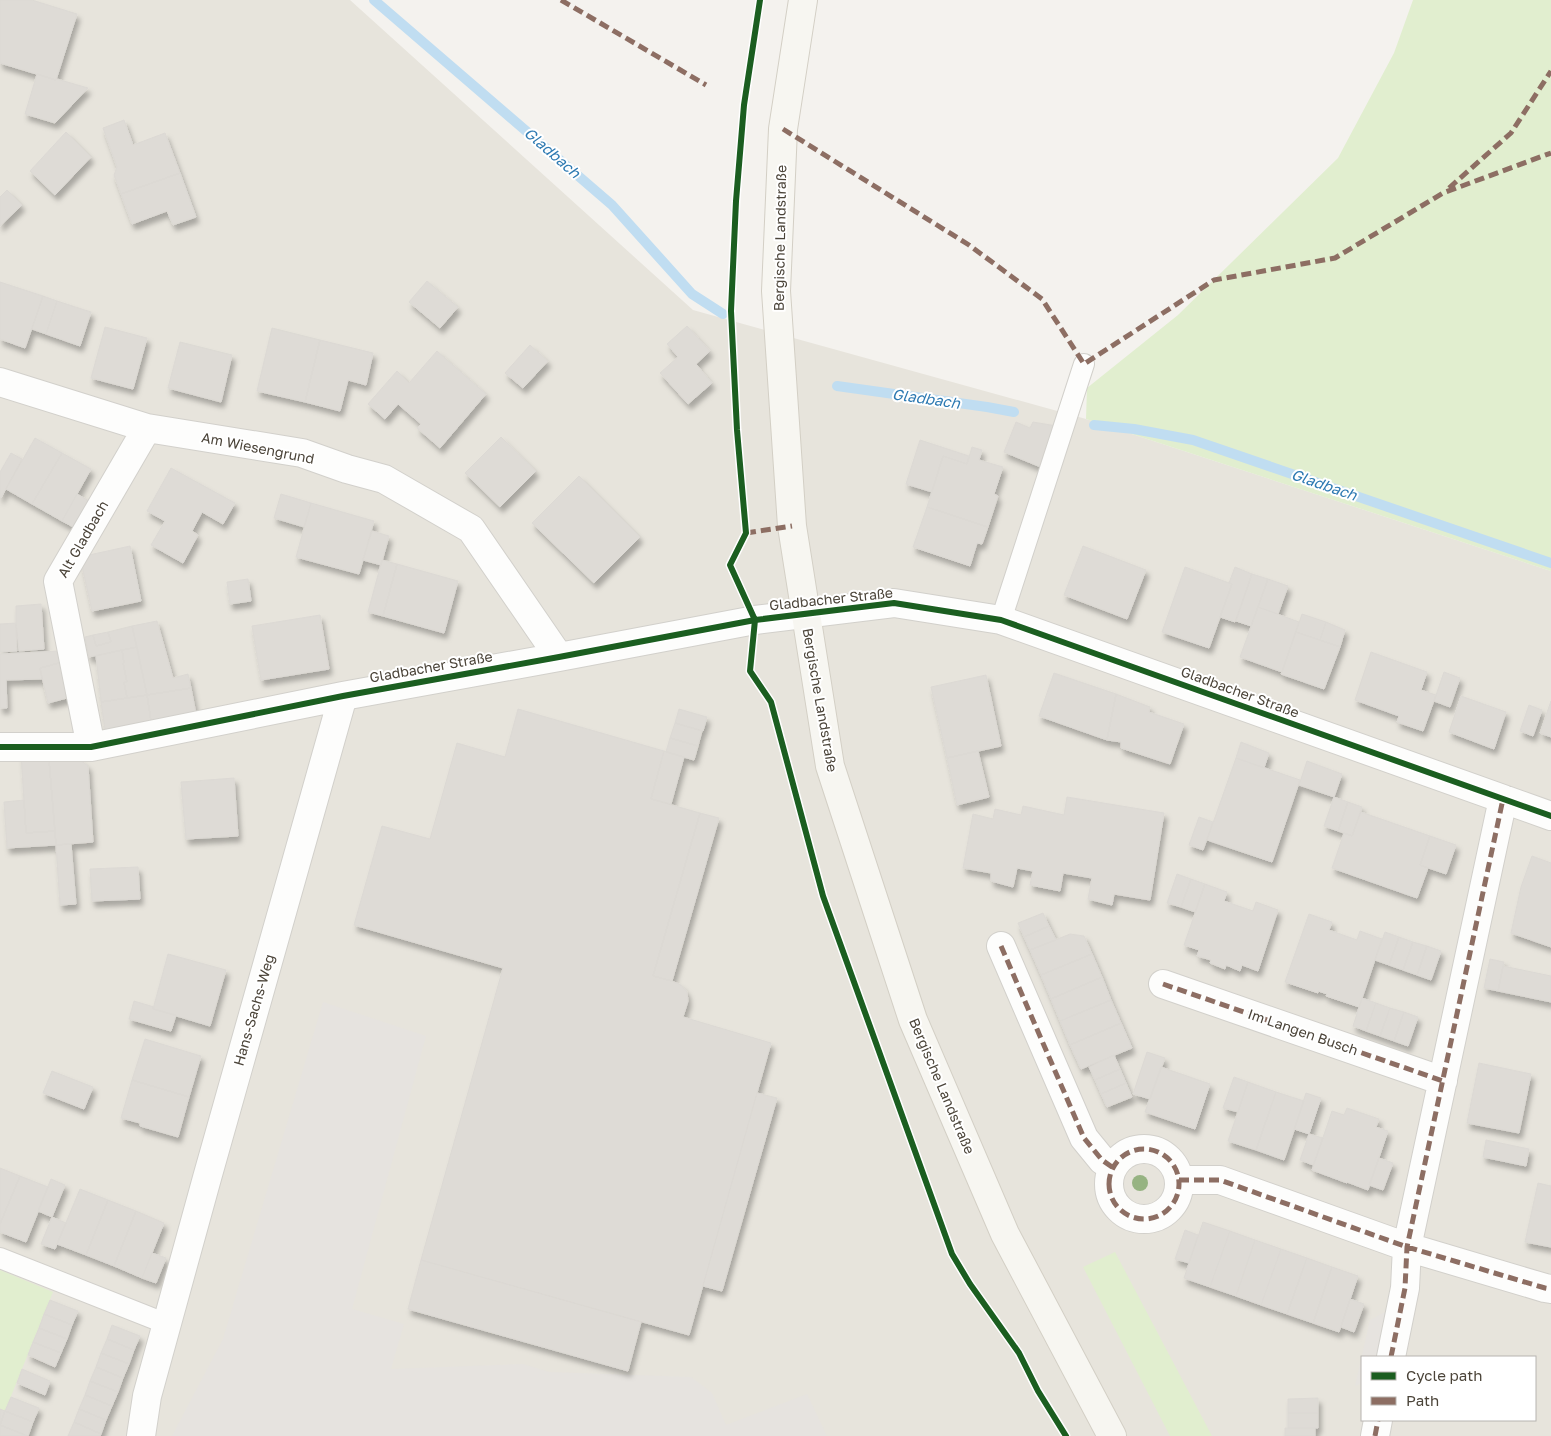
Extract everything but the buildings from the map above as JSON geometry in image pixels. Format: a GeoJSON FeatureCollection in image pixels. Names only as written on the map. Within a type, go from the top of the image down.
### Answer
{"type":"FeatureCollection","features":[{"type":"Feature","properties":{"kind":"main road","name":"Bergische Landstraße"},"geometry":{"type":"LineString","coordinates":[[803,0],[783,129],[776,292],[792,526],[830,766],[913,1020],[1005,1234],[1104,1434]]}},
{"type":"Feature","properties":{"kind":"street","name":"Am Wiesengrund"},"geometry":{"type":"LineString","coordinates":[[0,382],[147,428],[302,453],[384,479],[471,529],[559,657]]}},
{"type":"Feature","properties":{"kind":"street","name":"Alt Gladbach"},"geometry":{"type":"LineString","coordinates":[[91,746],[58,581],[147,428]]}},
{"type":"Feature","properties":{"kind":"street","name":"Gladbacher Straße"},"geometry":{"type":"LineString","coordinates":[[0,747],[91,746],[343,696],[755,620],[894,603],[1001,620],[1551,816]]}},
{"type":"Feature","properties":{"kind":"street","name":"Hans-Sachs-Weg"},"geometry":{"type":"LineString","coordinates":[[140,1436],[147,1396],[343,696]]}},
{"type":"Feature","properties":{"kind":"street"},"geometry":{"type":"LineString","coordinates":[[1391,1356],[1405,1288],[1407,1247],[1503,799]]}},
{"type":"Feature","properties":{"kind":"street"},"geometry":{"type":"LineString","coordinates":[[1001,946],[1084,1138],[1102,1160],[1112,1167]]}},
{"type":"Feature","properties":{"kind":"street","name":"Im Langen Busch"},"geometry":{"type":"LineString","coordinates":[[1163,984],[1443,1080]]}},
{"type":"Feature","properties":{"kind":"street"},"geometry":{"type":"LineString","coordinates":[[1144,1148],[1156,1150],[1163,1154],[1176,1168],[1179,1180],[1176,1198],[1170,1208],[1161,1214],[1150,1219],[1134,1218],[1123,1212],[1111,1198],[1108,1189],[1112,1167],[1128,1152],[1144,1148]]}},
{"type":"Feature","properties":{"kind":"street"},"geometry":{"type":"LineString","coordinates":[[1179,1180],[1220,1180],[1407,1247],[1551,1289]]}},
{"type":"Feature","properties":{"kind":"street"},"geometry":{"type":"LineString","coordinates":[[1375,1436],[1378,1421]]}},
{"type":"Feature","properties":{"kind":"lane"},"geometry":{"type":"LineString","coordinates":[[1001,620],[1084,364]]}},
{"type":"Feature","properties":{"kind":"lane"},"geometry":{"type":"LineString","coordinates":[[0,1258],[167,1324]]}},
{"type":"Feature","properties":{"kind":"shaded area"},"geometry":{"type":"Polygon","coordinates":[[[0,0],[350,0],[693,310],[1086,419],[1551,571],[1551,1436],[0,1436],[0,0]]]}},
{"type":"Feature","properties":{"kind":"shaded area"},"geometry":{"type":"Polygon","coordinates":[[[323,1002],[426,1036],[352,1309],[404,1324],[391,1369],[523,1364],[549,1372],[691,1377],[712,1393],[726,1425],[807,1394],[827,1436],[172,1436],[223,1339],[323,1002]]]}},
{"type":"Feature","properties":{"kind":"shaded area"},"geometry":{"type":"Polygon","coordinates":[[[1392,1308],[1382,1356],[1362,1356],[1370,1320],[1392,1308]]]}},
{"type":"Feature","properties":{"kind":"shaded area"},"geometry":{"type":"Polygon","coordinates":[[[1361,1360],[1361,1383],[1355,1386],[1361,1360]]]}},
{"type":"Feature","properties":{"kind":"green space"},"geometry":{"type":"Polygon","coordinates":[[[1413,0],[1551,0],[1551,571],[1086,419],[1087,388],[1178,315],[1338,158],[1394,53],[1413,0]]]}},
{"type":"Feature","properties":{"kind":"green space"},"geometry":{"type":"Polygon","coordinates":[[[1115,1252],[1212,1436],[1170,1436],[1083,1267],[1115,1252]]]}},
{"type":"Feature","properties":{"kind":"green space"},"geometry":{"type":"Polygon","coordinates":[[[0,1270],[53,1292],[5,1411],[0,1409],[0,1270]]]}},
{"type":"Feature","properties":{"kind":"waterway","name":"Gladbach"},"geometry":{"type":"LineString","coordinates":[[374,0],[612,205],[692,294],[723,314]]}},
{"type":"Feature","properties":{"kind":"waterway","name":"Gladbach"},"geometry":{"type":"LineString","coordinates":[[837,386],[1014,412]]}},
{"type":"Feature","properties":{"kind":"waterway","name":"Gladbach"},"geometry":{"type":"LineString","coordinates":[[1094,425],[1134,429],[1193,440],[1551,563]]}},
{"type":"Feature","properties":{"kind":"marked path"},"geometry":{"type":"LineString","coordinates":[[561,0],[706,85]]}},
{"type":"Feature","properties":{"kind":"marked path"},"geometry":{"type":"LineString","coordinates":[[1449,188],[1511,133],[1551,71]]}},
{"type":"Feature","properties":{"kind":"marked path"},"geometry":{"type":"LineString","coordinates":[[783,129],[969,245],[1042,299],[1084,364],[1214,280],[1335,258],[1443,193],[1551,153]]}},
{"type":"Feature","properties":{"kind":"marked path"},"geometry":{"type":"LineString","coordinates":[[746,533],[792,526]]}},
{"type":"Feature","properties":{"kind":"marked path"},"geometry":{"type":"LineString","coordinates":[[1391,1356],[1405,1288],[1407,1247],[1503,799]]}},
{"type":"Feature","properties":{"kind":"marked path"},"geometry":{"type":"LineString","coordinates":[[1001,946],[1084,1138],[1102,1160],[1112,1167]]}},
{"type":"Feature","properties":{"kind":"marked path"},"geometry":{"type":"LineString","coordinates":[[1163,984],[1443,1081]]}},
{"type":"Feature","properties":{"kind":"marked path"},"geometry":{"type":"LineString","coordinates":[[1144,1149],[1157,1152],[1169,1159],[1176,1171],[1179,1184],[1176,1197],[1169,1209],[1157,1216],[1144,1219],[1131,1216],[1119,1209],[1112,1197],[1109,1184],[1112,1171],[1119,1159],[1131,1152],[1144,1149]]}},
{"type":"Feature","properties":{"kind":"marked path"},"geometry":{"type":"LineString","coordinates":[[1179,1180],[1220,1180],[1407,1247],[1551,1289]]}},
{"type":"Feature","properties":{"kind":"marked path"},"geometry":{"type":"LineString","coordinates":[[1375,1436],[1378,1421]]}},
{"type":"Feature","properties":{"kind":"cycle path"},"geometry":{"type":"LineString","coordinates":[[760,0],[744,105],[736,201],[731,311],[737,430],[746,533],[730,565],[755,620],[750,671],[771,702],[823,896],[952,1254],[970,1284],[1019,1353],[1038,1391],[1066,1436]]}},
{"type":"Feature","properties":{"kind":"cycle path"},"geometry":{"type":"LineString","coordinates":[[0,747],[91,747],[343,696],[755,620],[894,603],[1001,620],[1551,816]]}}]}
